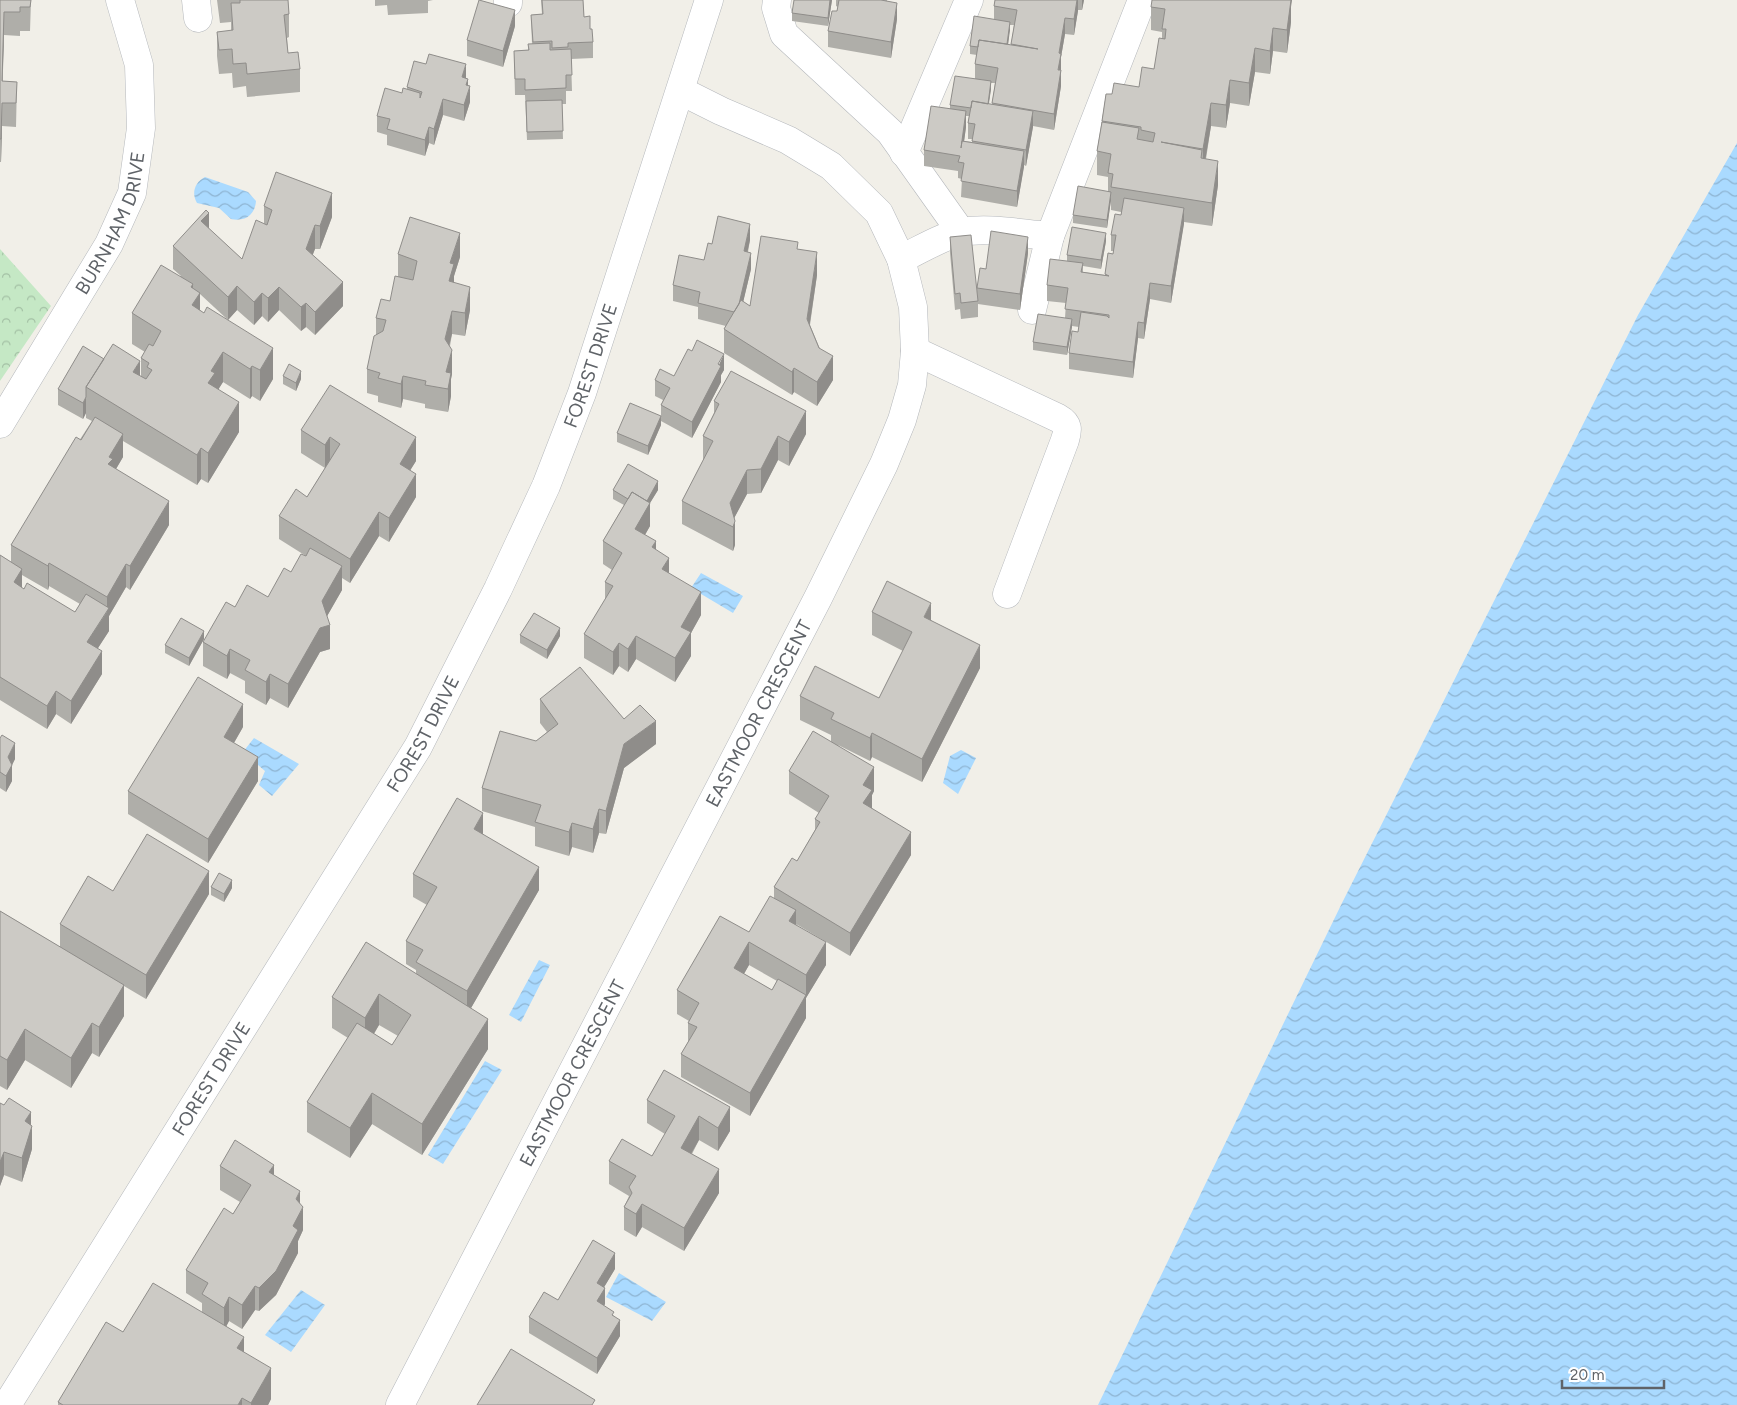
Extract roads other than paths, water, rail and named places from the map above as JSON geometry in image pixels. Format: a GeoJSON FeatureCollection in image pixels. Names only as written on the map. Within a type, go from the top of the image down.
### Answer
{"type":"FeatureCollection","features":[{"type":"Feature","properties":{"kind":"street","name":"BURNHAM DRIVE"},"geometry":{"type":"LineString","coordinates":[[0,424],[109,244],[132,194],[141,128],[139,65],[120,0]]}},
{"type":"Feature","properties":{"kind":"street","name":"FOREST DRIVE"},"geometry":{"type":"LineString","coordinates":[[7,1405],[422,738],[498,589],[546,486],[582,394],[709,0]]}},
{"type":"Feature","properties":{"kind":"street"},"geometry":{"type":"LineString","coordinates":[[777,0],[776,8],[784,34],[890,132],[961,232]]}},
{"type":"Feature","properties":{"kind":"street"},"geometry":{"type":"LineString","coordinates":[[904,153],[969,0]]}},
{"type":"Feature","properties":{"kind":"street"},"geometry":{"type":"LineString","coordinates":[[1032,310],[1050,236],[1142,0]]}},
{"type":"Feature","properties":{"kind":"street","name":"EASTMOOR CRESCENT"},"geometry":{"type":"LineString","coordinates":[[400,1405],[818,598],[871,490],[902,420],[912,385],[915,351],[912,307],[901,259],[880,213],[831,166],[788,140],[721,111],[681,91]]}},
{"type":"Feature","properties":{"kind":"street"},"geometry":{"type":"LineString","coordinates":[[901,259],[948,236],[961,232],[988,230],[1050,236]]}},
{"type":"Feature","properties":{"kind":"street"},"geometry":{"type":"LineString","coordinates":[[915,351],[1058,418],[1064,421],[1066,425],[1065,440],[1007,594]]}},
{"type":"Feature","properties":{"kind":"water"},"geometry":{"type":"Polygon","coordinates":[[[1737,143],[1737,1405],[1098,1405],[1342,903],[1638,315],[1737,143]]]}},
{"type":"Feature","properties":{"kind":"water"},"geometry":{"type":"Polygon","coordinates":[[[205,177],[248,192],[256,201],[254,210],[245,218],[236,220],[231,219],[219,208],[197,203],[194,195],[195,188],[205,177]]]}},
{"type":"Feature","properties":{"kind":"water"},"geometry":{"type":"Polygon","coordinates":[[[701,573],[743,596],[733,613],[691,588],[701,573]]]}},
{"type":"Feature","properties":{"kind":"water"},"geometry":{"type":"Polygon","coordinates":[[[254,738],[299,764],[272,796],[259,785],[265,771],[243,752],[254,738]]]}},
{"type":"Feature","properties":{"kind":"water"},"geometry":{"type":"Polygon","coordinates":[[[961,750],[976,758],[958,794],[943,783],[950,756],[961,750]]]}},
{"type":"Feature","properties":{"kind":"water"},"geometry":{"type":"Polygon","coordinates":[[[539,960],[550,965],[521,1022],[509,1015],[539,960]]]}},
{"type":"Feature","properties":{"kind":"water"},"geometry":{"type":"Polygon","coordinates":[[[485,1061],[502,1070],[443,1164],[428,1155],[485,1061]]]}},
{"type":"Feature","properties":{"kind":"water"},"geometry":{"type":"Polygon","coordinates":[[[619,1273],[666,1302],[652,1321],[606,1297],[619,1273]]]}},
{"type":"Feature","properties":{"kind":"water"},"geometry":{"type":"Polygon","coordinates":[[[301,1290],[325,1305],[291,1352],[265,1335],[301,1290]]]}}]}
